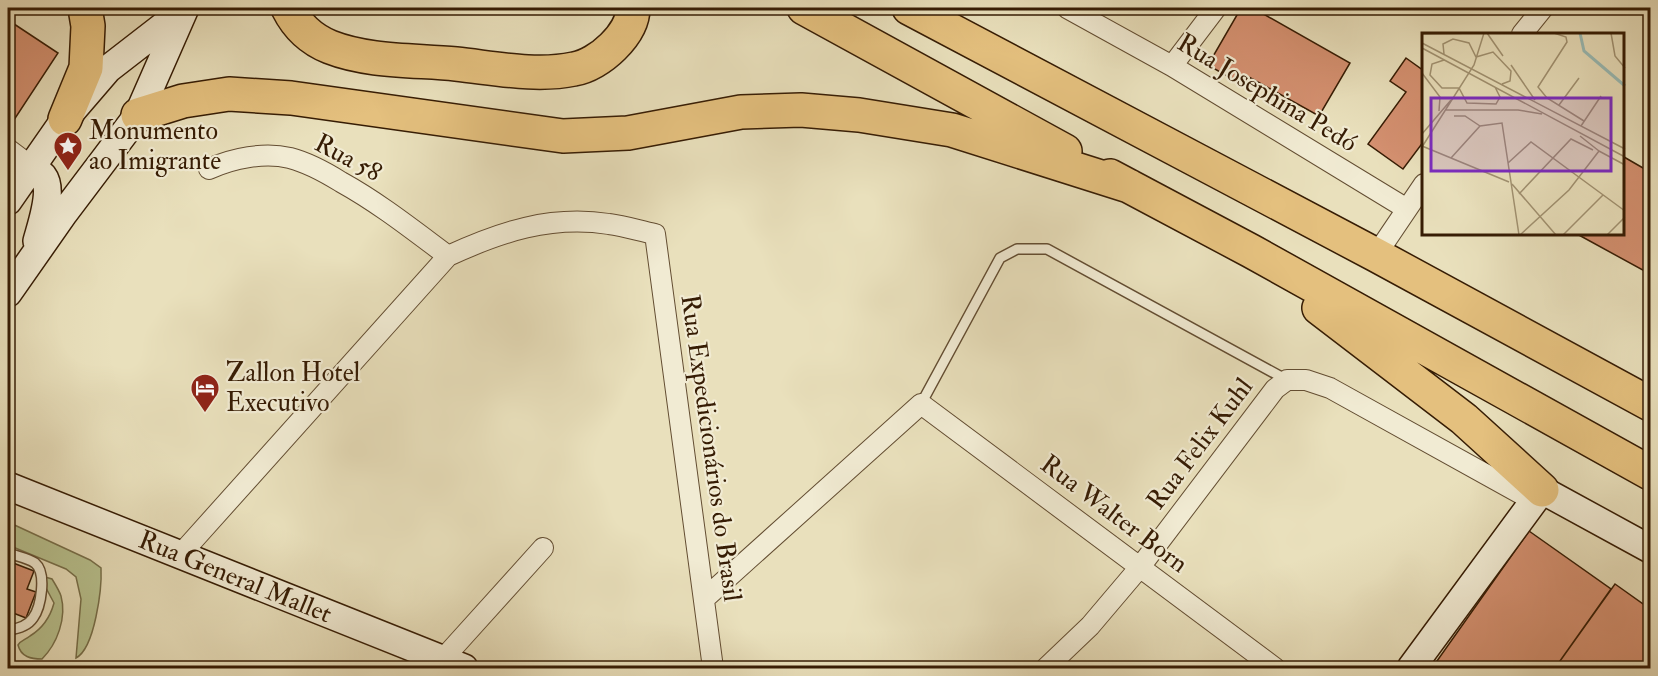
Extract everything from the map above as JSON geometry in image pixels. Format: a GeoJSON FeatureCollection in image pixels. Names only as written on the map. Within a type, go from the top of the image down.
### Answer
{"type":"FeatureCollection","features":[{"type":"Feature","properties":{"kind":"highway"},"geometry":{"type":"LineString","coordinates":[[65,119],[86,68],[88,26],[85,8]]}},
{"type":"Feature","properties":{"kind":"highway"},"geometry":{"type":"LineString","coordinates":[[288,8],[301,29],[328,46],[359,55],[544,72],[575,69],[594,61],[614,45],[626,30],[633,16],[633,8]]}},
{"type":"Feature","properties":{"kind":"highway"},"geometry":{"type":"LineString","coordinates":[[804,8],[1251,251],[1650,473]]}},
{"type":"Feature","properties":{"kind":"highway"},"geometry":{"type":"LineString","coordinates":[[909,8],[1376,255],[1650,404]]}},
{"type":"Feature","properties":{"kind":"highway"},"geometry":{"type":"LineString","coordinates":[[947,8],[985,48]]}},
{"type":"Feature","properties":{"kind":"highway"},"geometry":{"type":"LineString","coordinates":[[138,115],[183,101],[229,94],[291,98],[563,136],[628,132],[741,112],[801,110],[859,115],[952,130],[1129,186]]}},
{"type":"Feature","properties":{"kind":"highway"},"geometry":{"type":"LineString","coordinates":[[1251,251],[1312,303],[1464,419],[1538,495]]}},
{"type":"Feature","properties":{"kind":"street","name":"Rua Josephina Pedó"},"geometry":{"type":"LineString","coordinates":[[1067,8],[1172,66],[1407,210]]}},
{"type":"Feature","properties":{"kind":"street"},"geometry":{"type":"LineString","coordinates":[[1172,66],[1216,8]]}},
{"type":"Feature","properties":{"kind":"street"},"geometry":{"type":"LineString","coordinates":[[1523,33],[1543,8]]}},
{"type":"Feature","properties":{"kind":"street"},"geometry":{"type":"LineString","coordinates":[[8,201],[65,119],[108,69],[183,9]]}},
{"type":"Feature","properties":{"kind":"street"},"geometry":{"type":"LineString","coordinates":[[8,293],[138,115],[183,9]]}},
{"type":"Feature","properties":{"kind":"street"},"geometry":{"type":"LineString","coordinates":[[8,149],[44,177],[47,191],[45,212],[33,257]]}},
{"type":"Feature","properties":{"kind":"street","name":"Rua 58"},"geometry":{"type":"LineString","coordinates":[[209,169],[237,159],[269,156],[307,163],[372,200],[448,256]]}},
{"type":"Feature","properties":{"kind":"street"},"geometry":{"type":"LineString","coordinates":[[1376,255],[1422,187]]}},
{"type":"Feature","properties":{"kind":"street","name":"Rua Expedicionários do Brasil"},"geometry":{"type":"LineString","coordinates":[[448,256],[484,239],[524,226],[570,222],[609,224],[655,234],[713,669]]}},
{"type":"Feature","properties":{"kind":"street"},"geometry":{"type":"LineString","coordinates":[[180,555],[448,256]]}},
{"type":"Feature","properties":{"kind":"street","name":"Rua Felix Kuhl"},"geometry":{"type":"LineString","coordinates":[[1046,669],[1090,626],[1140,567],[1275,389],[1287,380],[1306,380],[1330,388],[1538,495]]}},
{"type":"Feature","properties":{"kind":"street"},"geometry":{"type":"LineString","coordinates":[[704,599],[921,404]]}},
{"type":"Feature","properties":{"kind":"street","name":"Rua Walter Born"},"geometry":{"type":"LineString","coordinates":[[921,404],[1275,669]]}},
{"type":"Feature","properties":{"kind":"street","name":"Rua General Mallet"},"geometry":{"type":"LineString","coordinates":[[8,486],[453,664]]}},
{"type":"Feature","properties":{"kind":"street"},"geometry":{"type":"LineString","coordinates":[[1410,669],[1538,495],[1650,549]]}},
{"type":"Feature","properties":{"kind":"street"},"geometry":{"type":"LineString","coordinates":[[453,664],[543,548]]}},
{"type":"Feature","properties":{"kind":"lane"},"geometry":{"type":"LineString","coordinates":[[921,404],[1000,258],[1017,249],[1047,249],[1287,380]]}},
{"type":"Feature","properties":{"kind":"lane"},"geometry":{"type":"LineString","coordinates":[[8,553],[36,564],[40,572],[42,594],[34,618],[21,628],[8,630]]}},
{"type":"Feature","properties":{"kind":"green space"},"geometry":{"type":"Polygon","coordinates":[[[8,522],[90,560],[101,568],[99,603],[93,630],[83,652],[76,658],[81,599],[76,577],[66,569],[8,545],[8,522]]]}},
{"type":"Feature","properties":{"kind":"green space"},"geometry":{"type":"Polygon","coordinates":[[[45,577],[52,579],[58,589],[63,604],[63,613],[56,638],[42,659],[24,655],[18,645],[39,630],[54,603],[45,586],[45,577]]]}},
{"type":"Feature","properties":{"kind":"building"},"geometry":{"type":"Polygon","coordinates":[[[1241,8],[1253,8],[1350,63],[1319,116],[1249,77],[1244,86],[1208,65],[1241,8]]]}},
{"type":"Feature","properties":{"kind":"building"},"geometry":{"type":"Polygon","coordinates":[[[8,20],[58,53],[8,129],[8,20]]]}},
{"type":"Feature","properties":{"kind":"building"},"geometry":{"type":"Polygon","coordinates":[[[1406,58],[1422,70],[1422,144],[1403,169],[1368,144],[1406,92],[1390,81],[1406,58]]]}},
{"type":"Feature","properties":{"kind":"building"},"geometry":{"type":"Polygon","coordinates":[[[1625,158],[1650,172],[1650,274],[1581,236],[1625,236],[1625,158]]]}},
{"type":"Feature","properties":{"kind":"building"},"geometry":{"type":"Polygon","coordinates":[[[1529,531],[1611,589],[1555,668],[1432,668],[1529,531]]]}},
{"type":"Feature","properties":{"kind":"building"},"geometry":{"type":"Polygon","coordinates":[[[8,561],[34,571],[27,589],[36,592],[26,618],[8,611],[8,561]]]}},
{"type":"Feature","properties":{"kind":"building"},"geometry":{"type":"Polygon","coordinates":[[[1615,584],[1650,609],[1650,668],[1555,668],[1615,584]]]}},
{"type":"Feature","properties":{"kind":"place","name":"Monumento ao Imigrante"},"geometry":{"type":"Point","coordinates":[68,172]}},
{"type":"Feature","properties":{"kind":"place","name":"Zallon Hotel Executivo"},"geometry":{"type":"Point","coordinates":[205,414]}}]}
